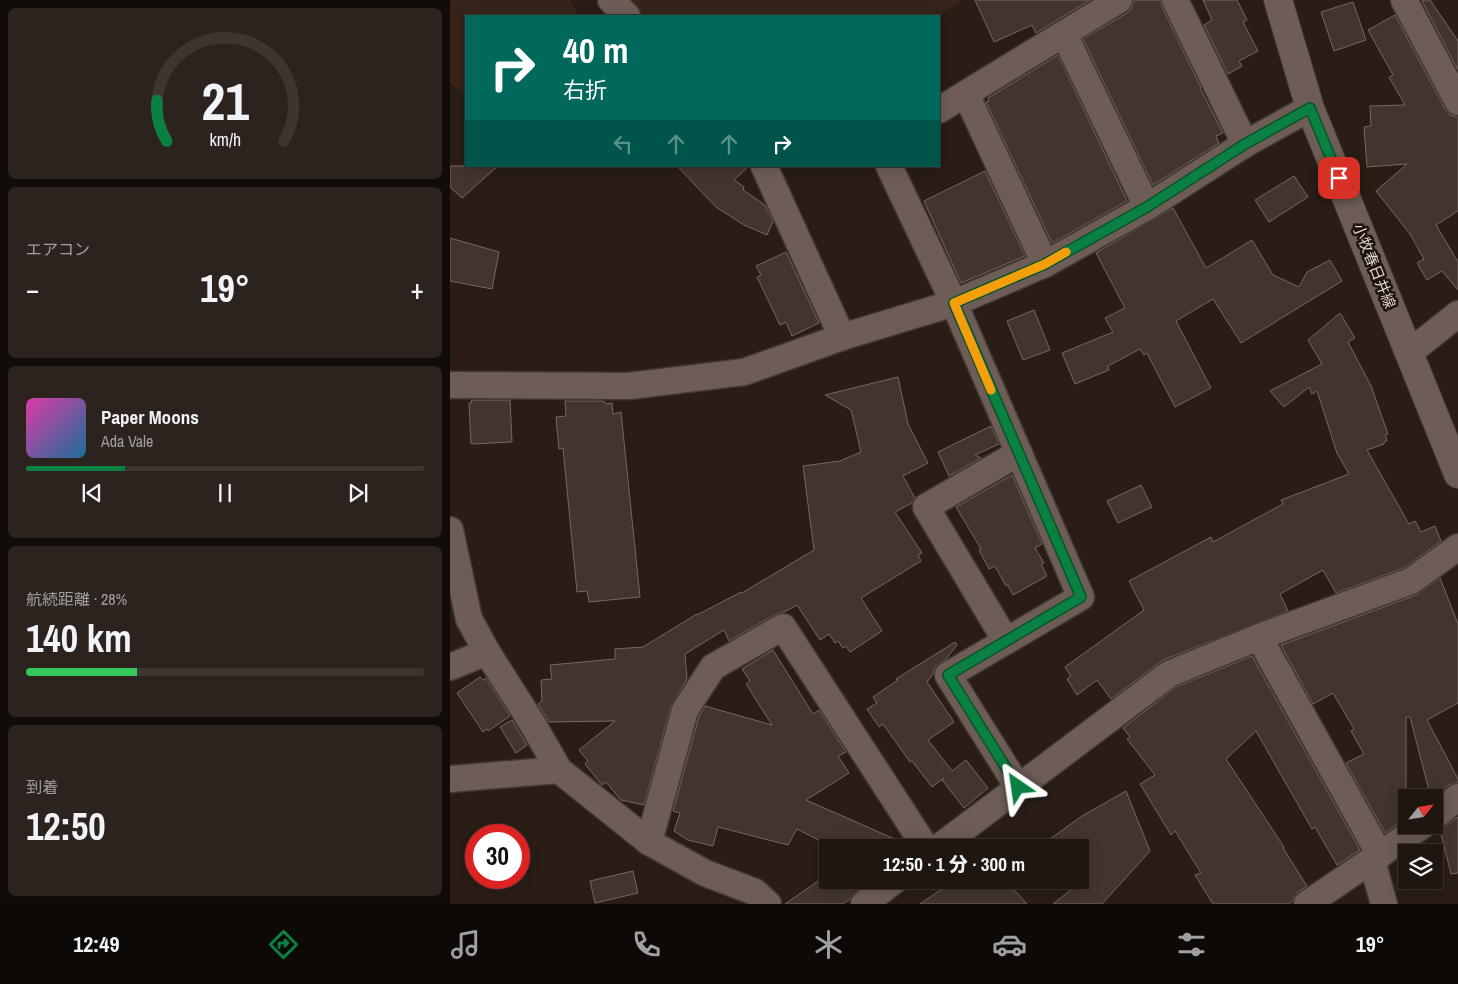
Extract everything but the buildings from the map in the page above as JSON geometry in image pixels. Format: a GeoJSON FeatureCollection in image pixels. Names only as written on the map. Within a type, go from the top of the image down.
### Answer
{"type":"FeatureCollection","features":[{"type":"Feature","properties":{"kind":"main road","name":"小牧春日井線"},"geometry":{"type":"LineString","coordinates":[[1278,0],[1310,108],[1458,474]]}},
{"type":"Feature","properties":{"kind":"street"},"geometry":{"type":"LineString","coordinates":[[611,0],[627,15]]}},
{"type":"Feature","properties":{"kind":"street"},"geometry":{"type":"LineString","coordinates":[[940,109],[1119,0]]}},
{"type":"Feature","properties":{"kind":"street"},"geometry":{"type":"LineString","coordinates":[[1175,0],[1245,144]]}},
{"type":"Feature","properties":{"kind":"street"},"geometry":{"type":"LineString","coordinates":[[1404,0],[1458,102]]}},
{"type":"Feature","properties":{"kind":"street"},"geometry":{"type":"LineString","coordinates":[[1064,34],[1147,207]]}},
{"type":"Feature","properties":{"kind":"street"},"geometry":{"type":"LineString","coordinates":[[966,94],[1045,264]]}},
{"type":"Feature","properties":{"kind":"street"},"geometry":{"type":"LineString","coordinates":[[450,384],[628,386],[744,372],[842,337],[954,303],[1045,264],[1147,207],[1245,144],[1310,108]]}},
{"type":"Feature","properties":{"kind":"street"},"geometry":{"type":"LineString","coordinates":[[764,167],[842,337]]}},
{"type":"Feature","properties":{"kind":"street"},"geometry":{"type":"LineString","coordinates":[[889,167],[954,303],[1081,597],[948,675],[1018,787]]}},
{"type":"Feature","properties":{"kind":"street"},"geometry":{"type":"LineString","coordinates":[[1409,353],[1458,314]]}},
{"type":"Feature","properties":{"kind":"street"},"geometry":{"type":"LineString","coordinates":[[1006,641],[926,507],[1019,453]]}},
{"type":"Feature","properties":{"kind":"street"},"geometry":{"type":"LineString","coordinates":[[450,530],[469,618],[487,652],[532,722],[559,770],[649,842],[705,873],[755,892],[768,904]]}},
{"type":"Feature","properties":{"kind":"street"},"geometry":{"type":"LineString","coordinates":[[950,839],[1169,674],[1259,637],[1411,581],[1458,546]]}},
{"type":"Feature","properties":{"kind":"street"},"geometry":{"type":"LineString","coordinates":[[649,842],[685,710],[713,668],[783,627],[920,839]]}},
{"type":"Feature","properties":{"kind":"street"},"geometry":{"type":"LineString","coordinates":[[1259,637],[1376,858],[1384,904]]}},
{"type":"Feature","properties":{"kind":"street"},"geometry":{"type":"LineString","coordinates":[[450,667],[487,652]]}},
{"type":"Feature","properties":{"kind":"street"},"geometry":{"type":"LineString","coordinates":[[450,779],[559,770]]}},
{"type":"Feature","properties":{"kind":"street"},"geometry":{"type":"LineString","coordinates":[[1443,810],[1458,797]]}},
{"type":"Feature","properties":{"kind":"street"},"geometry":{"type":"LineString","coordinates":[[1307,904],[1410,834]]}},
{"type":"Feature","properties":{"kind":"street"},"geometry":{"type":"LineString","coordinates":[[864,904],[883,889]]}},
{"type":"Feature","properties":{"kind":"shaded area"},"geometry":{"type":"Polygon","coordinates":[[[450,0],[570,0],[579,15],[465,15],[465,92],[454,87],[450,82],[450,0]]]}},
{"type":"Feature","properties":{"kind":"shaded area"},"geometry":{"type":"Polygon","coordinates":[[[626,0],[964,0],[940,15],[642,15],[626,0]]]}},
{"type":"Feature","properties":{"kind":"slow traffic"},"geometry":{"type":"LineString","coordinates":[[991,390],[954,303],[1045,264],[1066,252]]}},
{"type":"Feature","properties":{"kind":"route"},"geometry":{"type":"LineString","coordinates":[[1018,787],[948,675],[1081,597],[954,303],[1045,264],[1147,207],[1245,144],[1310,108],[1339,178]]}}]}
